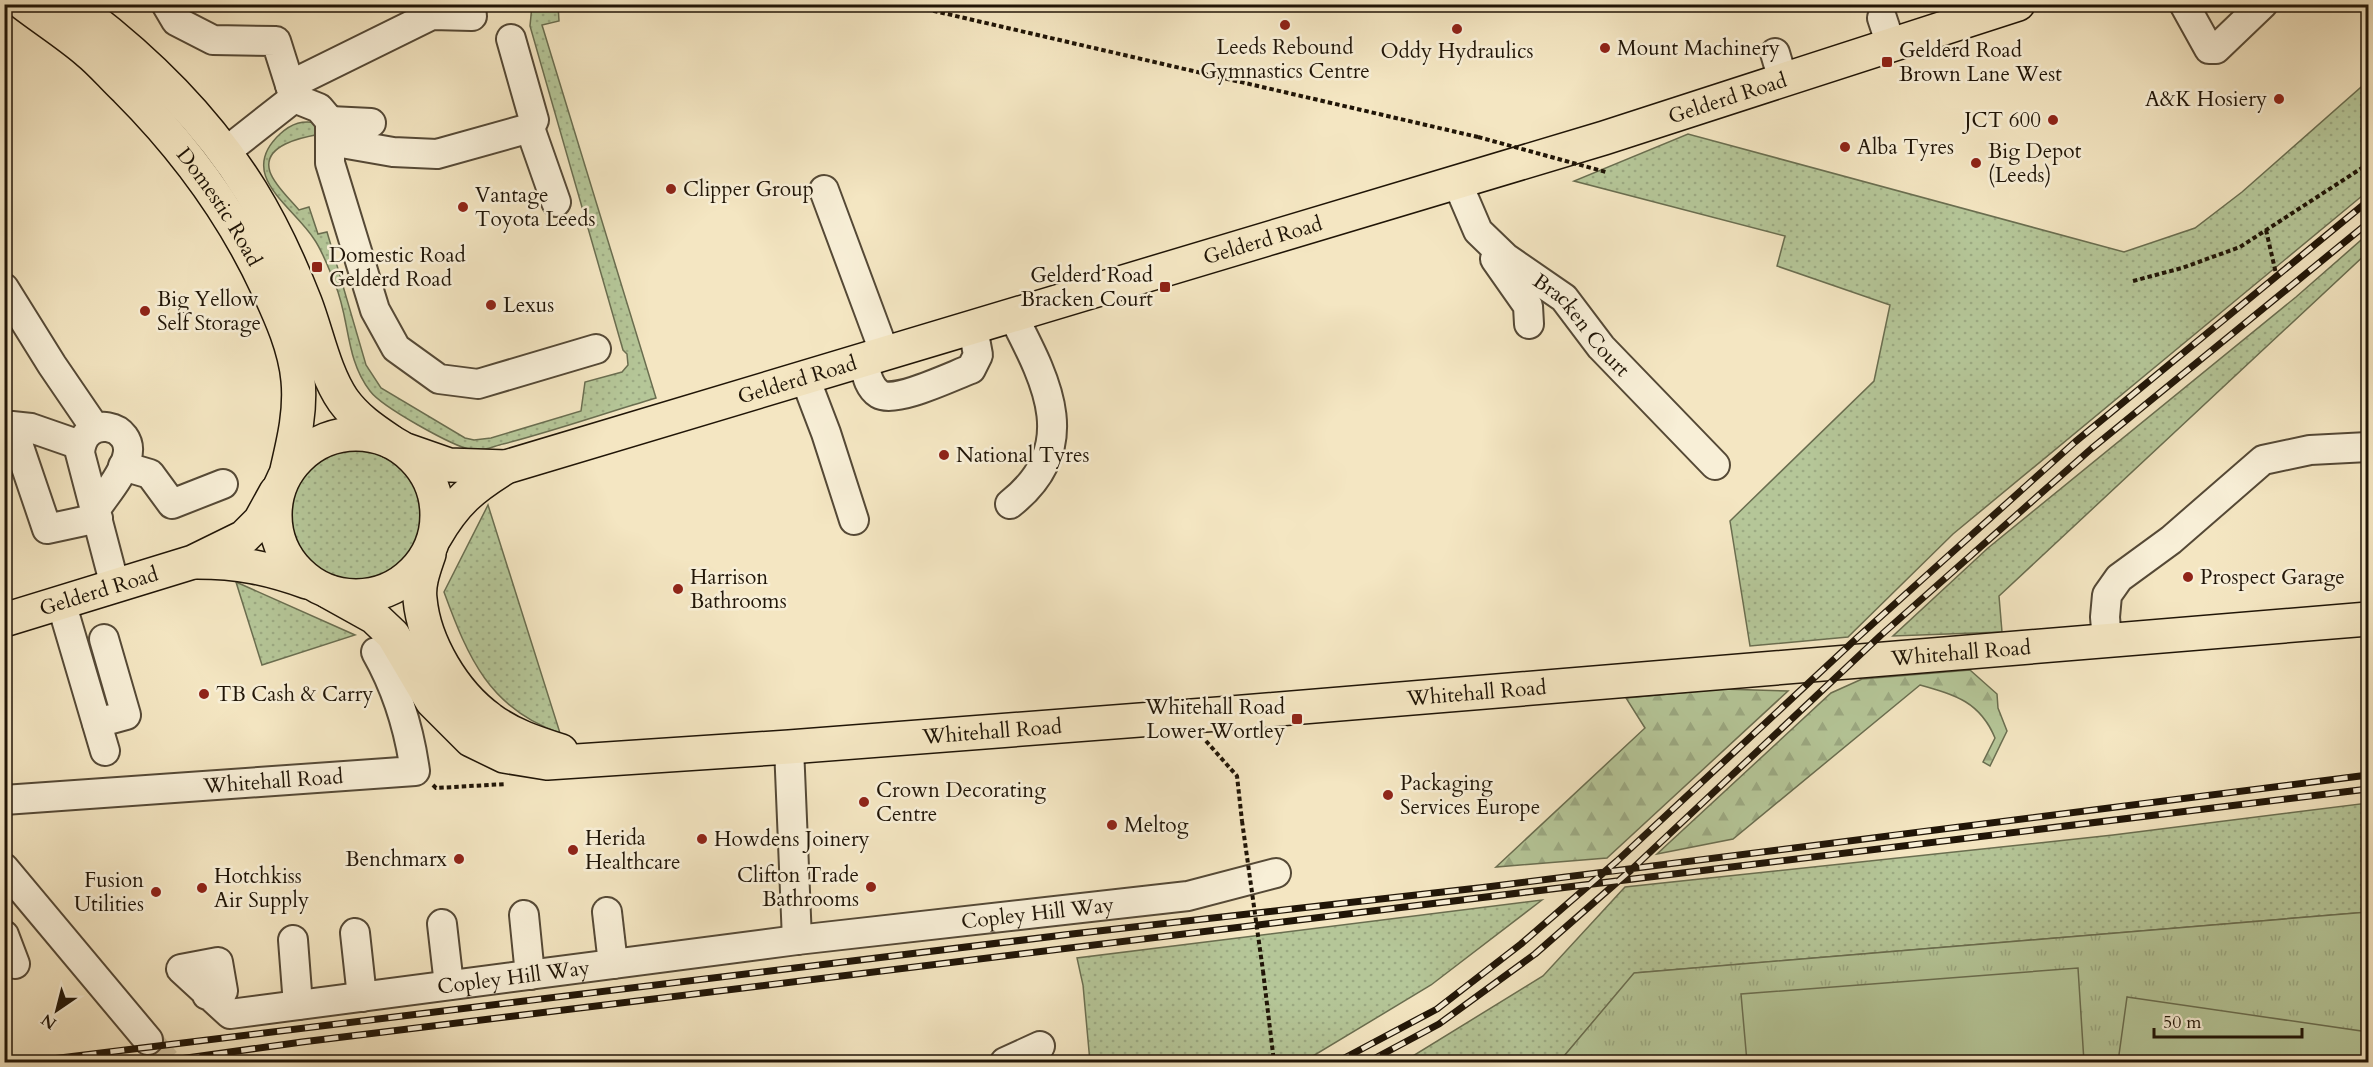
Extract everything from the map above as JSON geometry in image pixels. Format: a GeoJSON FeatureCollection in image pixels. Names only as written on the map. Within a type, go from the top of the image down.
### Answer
{"type":"FeatureCollection","features":[{"type":"Feature","properties":{"kind":"main road","name":"Domestic Road"},"geometry":{"type":"LineString","coordinates":[[24,4],[88,51],[147,111],[185,153],[222,203],[254,258],[279,312],[293,354],[298,378],[297,427],[283,479]]}},
{"type":"Feature","properties":{"kind":"main road","name":"Domestic Road"},"geometry":{"type":"LineString","coordinates":[[72,4],[108,31],[164,84],[224,153],[251,192],[279,246],[305,301],[342,398],[359,420],[397,445]]}},
{"type":"Feature","properties":{"kind":"main road","name":"Gelderd Road"},"geometry":{"type":"LineString","coordinates":[[433,542],[450,511],[470,489],[506,467],[1457,182],[1779,66],[1887,32],[1970,11],[2018,4]]}},
{"type":"Feature","properties":{"kind":"main road"},"geometry":{"type":"LineString","coordinates":[[343,434],[367,434],[397,445],[416,460],[429,479],[436,501],[433,542],[418,568],[399,584],[375,594],[348,596],[321,588],[297,572],[284,554],[276,533],[274,511],[283,479],[302,454],[319,442],[343,434]]}},
{"type":"Feature","properties":{"kind":"main road","name":"Gelderd Road"},"geometry":{"type":"LineString","coordinates":[[397,445],[449,465],[506,467]]}},
{"type":"Feature","properties":{"kind":"main road","name":"Gelderd Road"},"geometry":{"type":"LineString","coordinates":[[4,620],[193,562],[244,537],[260,521],[283,479]]}},
{"type":"Feature","properties":{"kind":"main road","name":"Whitehall Road"},"geometry":{"type":"LineString","coordinates":[[433,542],[421,581],[420,598],[425,626],[438,656],[459,688],[482,712],[504,728],[586,759]]}},
{"type":"Feature","properties":{"kind":"main road","name":"Gelderd Road"},"geometry":{"type":"LineString","coordinates":[[193,562],[237,562],[276,571],[321,588]]}},
{"type":"Feature","properties":{"kind":"main road","name":"Whitehall Road"},"geometry":{"type":"LineString","coordinates":[[321,588],[374,617],[393,635],[432,701],[471,740],[504,756],[526,762],[789,747],[2368,619]]}},
{"type":"Feature","properties":{"kind":"street"},"geometry":{"type":"LineString","coordinates":[[166,4],[176,21],[213,40],[276,41],[292,92],[319,108],[330,131],[330,163],[344,213],[375,310],[396,348],[439,379],[478,384],[596,349]]}},
{"type":"Feature","properties":{"kind":"street"},"geometry":{"type":"LineString","coordinates":[[2184,4],[2209,49],[2216,49],[2263,4]]}},
{"type":"Feature","properties":{"kind":"street"},"geometry":{"type":"LineString","coordinates":[[224,153],[292,92],[432,15],[472,16]]}},
{"type":"Feature","properties":{"kind":"street"},"geometry":{"type":"LineString","coordinates":[[511,39],[534,120],[530,128],[556,202]]}},
{"type":"Feature","properties":{"kind":"street"},"geometry":{"type":"LineString","coordinates":[[330,131],[371,123]]}},
{"type":"Feature","properties":{"kind":"street"},"geometry":{"type":"LineString","coordinates":[[330,131],[393,152],[436,154],[530,128]]}},
{"type":"Feature","properties":{"kind":"street","name":"Bracken Court"},"geometry":{"type":"LineString","coordinates":[[1457,182],[1478,231],[1506,258],[1564,298],[1601,347],[1715,465]]}},
{"type":"Feature","properties":{"kind":"street"},"geometry":{"type":"LineString","coordinates":[[824,190],[874,358],[870,385],[880,395],[896,397],[971,369],[978,355],[973,328]]}},
{"type":"Feature","properties":{"kind":"street"},"geometry":{"type":"LineString","coordinates":[[1478,231],[1484,246],[1528,306],[1528,324]]}},
{"type":"Feature","properties":{"kind":"street"},"geometry":{"type":"LineString","coordinates":[[4,288],[52,365],[88,436]]}},
{"type":"Feature","properties":{"kind":"street"},"geometry":{"type":"LineString","coordinates":[[1011,504],[1026,492],[1038,475],[1049,444],[1054,415],[1045,382],[1013,316]]}},
{"type":"Feature","properties":{"kind":"street"},"geometry":{"type":"LineString","coordinates":[[805,378],[826,433],[854,520]]}},
{"type":"Feature","properties":{"kind":"street"},"geometry":{"type":"LineString","coordinates":[[12,426],[88,436],[111,427],[124,436],[128,451],[123,466],[97,514],[47,529],[12,426]]}},
{"type":"Feature","properties":{"kind":"street"},"geometry":{"type":"LineString","coordinates":[[88,436],[80,453],[116,586]]}},
{"type":"Feature","properties":{"kind":"street"},"geometry":{"type":"LineString","coordinates":[[2107,641],[2105,617],[2107,595],[2119,578],[2171,540],[2263,460],[2310,450],[2368,447]]}},
{"type":"Feature","properties":{"kind":"street"},"geometry":{"type":"LineString","coordinates":[[123,466],[150,474],[172,504],[223,484]]}},
{"type":"Feature","properties":{"kind":"street"},"geometry":{"type":"LineString","coordinates":[[61,603],[105,751]]}},
{"type":"Feature","properties":{"kind":"street"},"geometry":{"type":"LineString","coordinates":[[97,723],[126,715],[104,639]]}},
{"type":"Feature","properties":{"kind":"street","name":"Whitehall Road"},"geometry":{"type":"LineString","coordinates":[[4,800],[415,771],[410,730],[386,670],[376,652]]}},
{"type":"Feature","properties":{"kind":"street"},"geometry":{"type":"LineString","coordinates":[[789,747],[797,940]]}},
{"type":"Feature","properties":{"kind":"street","name":"Copley Hill Way"},"geometry":{"type":"LineString","coordinates":[[207,995],[230,1014],[797,940],[1188,896],[1276,873]]}},
{"type":"Feature","properties":{"kind":"street"},"geometry":{"type":"LineString","coordinates":[[7,876],[148,1040]]}},
{"type":"Feature","properties":{"kind":"street"},"geometry":{"type":"LineString","coordinates":[[607,912],[613,964]]}},
{"type":"Feature","properties":{"kind":"street"},"geometry":{"type":"LineString","coordinates":[[524,915],[530,975]]}},
{"type":"Feature","properties":{"kind":"street"},"geometry":{"type":"LineString","coordinates":[[442,924],[449,986]]}},
{"type":"Feature","properties":{"kind":"street"},"geometry":{"type":"LineString","coordinates":[[355,933],[362,997]]}},
{"type":"Feature","properties":{"kind":"street"},"geometry":{"type":"LineString","coordinates":[[4,935],[15,964]]}},
{"type":"Feature","properties":{"kind":"street"},"geometry":{"type":"LineString","coordinates":[[293,940],[298,1005]]}},
{"type":"Feature","properties":{"kind":"street"},"geometry":{"type":"LineString","coordinates":[[1005,1062],[1040,1046]]}},
{"type":"Feature","properties":{"kind":"path"},"geometry":{"type":"LineString","coordinates":[[904,4],[1478,137],[1605,172]]}},
{"type":"Feature","properties":{"kind":"path"},"geometry":{"type":"LineString","coordinates":[[2133,281],[2182,268],[2240,247],[2298,207],[2368,164]]}},
{"type":"Feature","properties":{"kind":"path"},"geometry":{"type":"LineString","coordinates":[[2266,230],[2277,278]]}},
{"type":"Feature","properties":{"kind":"path"},"geometry":{"type":"LineString","coordinates":[[1202,738],[1237,776],[1274,1062]]}},
{"type":"Feature","properties":{"kind":"green space"},"geometry":{"type":"Polygon","coordinates":[[[532,5],[558,5],[559,21],[542,25],[656,398],[484,450],[472,450],[418,425],[388,406],[370,391],[356,366],[340,297],[323,255],[304,226],[272,189],[266,176],[264,163],[268,149],[284,130],[298,123],[317,123],[321,134],[295,140],[277,149],[269,163],[270,172],[279,187],[299,210],[309,207],[318,234],[327,232],[341,279],[346,278],[348,284],[343,286],[366,365],[381,388],[465,438],[474,440],[491,438],[581,411],[585,382],[622,372],[628,365],[627,354],[623,350],[530,26],[532,5]]]}},
{"type":"Feature","properties":{"kind":"green space"},"geometry":{"type":"Polygon","coordinates":[[[2368,81],[2368,191],[1953,534],[1848,637],[1750,646],[1730,521],[1874,381],[1890,305],[1777,266],[1785,236],[1574,181],[1688,134],[2124,252],[2195,228],[2242,192],[2368,81]]]}},
{"type":"Feature","properties":{"kind":"green space"},"geometry":{"type":"Polygon","coordinates":[[[2368,234],[2368,252],[1999,596],[2002,632],[1893,636],[1988,548],[2296,297],[2368,234]]]}},
{"type":"Feature","properties":{"kind":"green space"},"geometry":{"type":"Polygon","coordinates":[[[356,448],[381,453],[403,467],[417,489],[422,514],[417,539],[403,561],[381,575],[356,580],[331,575],[309,561],[295,539],[290,514],[295,489],[309,467],[331,453],[356,448]]]}},
{"type":"Feature","properties":{"kind":"green space"},"geometry":{"type":"Polygon","coordinates":[[[488,505],[560,733],[536,723],[516,710],[485,678],[462,638],[444,592],[488,505]]]}},
{"type":"Feature","properties":{"kind":"green space"},"geometry":{"type":"Polygon","coordinates":[[[236,582],[355,635],[262,665],[236,582]]]}},
{"type":"Feature","properties":{"kind":"green space"},"geometry":{"type":"Polygon","coordinates":[[[1970,670],[1997,694],[1998,708],[2007,731],[1990,766],[1983,762],[1995,738],[1982,716],[1956,697],[1920,685],[1733,839],[1657,854],[1831,693],[1862,679],[1970,670]]]}},
{"type":"Feature","properties":{"kind":"green space"},"geometry":{"type":"Polygon","coordinates":[[[1722,689],[1788,691],[1607,858],[1496,867],[1645,728],[1626,698],[1722,689]]]}},
{"type":"Feature","properties":{"kind":"green space"},"geometry":{"type":"Polygon","coordinates":[[[2368,803],[2368,912],[1635,973],[1559,1062],[1403,1062],[1543,976],[1625,887],[2113,835],[2368,803]]]}},
{"type":"Feature","properties":{"kind":"green space"},"geometry":{"type":"Polygon","coordinates":[[[1542,900],[1431,985],[1303,1062],[1090,1062],[1083,985],[1077,958],[1542,900]]]}},
{"type":"Feature","properties":{"kind":"green space"},"geometry":{"type":"Polygon","coordinates":[[[2368,912],[2368,1062],[1559,1062],[1634,973],[2368,912]]]}},
{"type":"Feature","properties":{"kind":"green space"},"geometry":{"type":"Polygon","coordinates":[[[2078,968],[2084,1062],[1747,1062],[1741,994],[2078,968]]]}},
{"type":"Feature","properties":{"kind":"green space"},"geometry":{"type":"Polygon","coordinates":[[[2127,997],[2368,1032],[2368,1062],[2118,1062],[2127,997]]]}},
{"type":"Feature","properties":{"kind":"tunnel"},"geometry":{"type":"LineString","coordinates":[[148,1040],[167,1062]]}},
{"type":"Feature","properties":{"kind":"railway"},"geometry":{"type":"LineString","coordinates":[[1337,1062],[1437,1009],[1521,944],[1617,861],[1858,637],[2075,442],[2368,201]]}},
{"type":"Feature","properties":{"kind":"railway"},"geometry":{"type":"LineString","coordinates":[[1368,1062],[1439,1024],[1535,954],[1631,870],[1880,636],[2091,449],[2368,223]]}},
{"type":"Feature","properties":{"kind":"railway"},"geometry":{"type":"LineString","coordinates":[[27,1062],[1072,934],[1487,887],[2368,775]]}},
{"type":"Feature","properties":{"kind":"railway"},"geometry":{"type":"LineString","coordinates":[[158,1062],[302,1042],[2368,789]]}},
{"type":"Feature","properties":{"kind":"place","name":"Leeds Rebound Gymnastics Centre"},"geometry":{"type":"Point","coordinates":[1285,25]}},
{"type":"Feature","properties":{"kind":"place","name":"Oddy Hydraulics"},"geometry":{"type":"Point","coordinates":[1457,29]}},
{"type":"Feature","properties":{"kind":"place","name":"Mount Machinery"},"geometry":{"type":"Point","coordinates":[1605,48]}},
{"type":"Feature","properties":{"kind":"place","name":"Gelderd Road Brown Lane West"},"geometry":{"type":"Point","coordinates":[1887,62]}},
{"type":"Feature","properties":{"kind":"place","name":"A&K Hosiery"},"geometry":{"type":"Point","coordinates":[2279,99]}},
{"type":"Feature","properties":{"kind":"place","name":"JCT 600"},"geometry":{"type":"Point","coordinates":[2053,120]}},
{"type":"Feature","properties":{"kind":"place","name":"Alba Tyres"},"geometry":{"type":"Point","coordinates":[1845,147]}},
{"type":"Feature","properties":{"kind":"place","name":"Big Depot (Leeds)"},"geometry":{"type":"Point","coordinates":[1976,163]}},
{"type":"Feature","properties":{"kind":"place","name":"Clipper Group"},"geometry":{"type":"Point","coordinates":[671,189]}},
{"type":"Feature","properties":{"kind":"place","name":"Vantage Toyota Leeds"},"geometry":{"type":"Point","coordinates":[463,207]}},
{"type":"Feature","properties":{"kind":"place","name":"Domestic Road Gelderd Road"},"geometry":{"type":"Point","coordinates":[317,267]}},
{"type":"Feature","properties":{"kind":"place","name":"Gelderd Road Bracken Court"},"geometry":{"type":"Point","coordinates":[1165,287]}},
{"type":"Feature","properties":{"kind":"place","name":"Lexus"},"geometry":{"type":"Point","coordinates":[491,305]}},
{"type":"Feature","properties":{"kind":"place","name":"Big Yellow Self Storage"},"geometry":{"type":"Point","coordinates":[145,311]}},
{"type":"Feature","properties":{"kind":"place","name":"National Tyres"},"geometry":{"type":"Point","coordinates":[944,455]}},
{"type":"Feature","properties":{"kind":"place","name":"Prospect Garage"},"geometry":{"type":"Point","coordinates":[2188,577]}},
{"type":"Feature","properties":{"kind":"place","name":"Harrison Bathrooms"},"geometry":{"type":"Point","coordinates":[678,589]}},
{"type":"Feature","properties":{"kind":"place","name":"TB Cash & Carry"},"geometry":{"type":"Point","coordinates":[204,694]}},
{"type":"Feature","properties":{"kind":"place","name":"Whitehall Road Lower Wortley"},"geometry":{"type":"Point","coordinates":[1297,719]}},
{"type":"Feature","properties":{"kind":"place","name":"Packaging Services Europe"},"geometry":{"type":"Point","coordinates":[1388,795]}},
{"type":"Feature","properties":{"kind":"place","name":"Crown Decorating Centre"},"geometry":{"type":"Point","coordinates":[864,802]}},
{"type":"Feature","properties":{"kind":"place","name":"Meltog"},"geometry":{"type":"Point","coordinates":[1112,825]}},
{"type":"Feature","properties":{"kind":"place","name":"Howdens Joinery"},"geometry":{"type":"Point","coordinates":[702,839]}},
{"type":"Feature","properties":{"kind":"place","name":"Herida Healthcare"},"geometry":{"type":"Point","coordinates":[573,850]}},
{"type":"Feature","properties":{"kind":"place","name":"Benchmarx"},"geometry":{"type":"Point","coordinates":[459,859]}},
{"type":"Feature","properties":{"kind":"place","name":"Clifton Trade Bathrooms"},"geometry":{"type":"Point","coordinates":[871,887]}},
{"type":"Feature","properties":{"kind":"place","name":"Hotchkiss Air Supply"},"geometry":{"type":"Point","coordinates":[202,888]}},
{"type":"Feature","properties":{"kind":"place","name":"Fusion Utilities"},"geometry":{"type":"Point","coordinates":[156,892]}}]}
